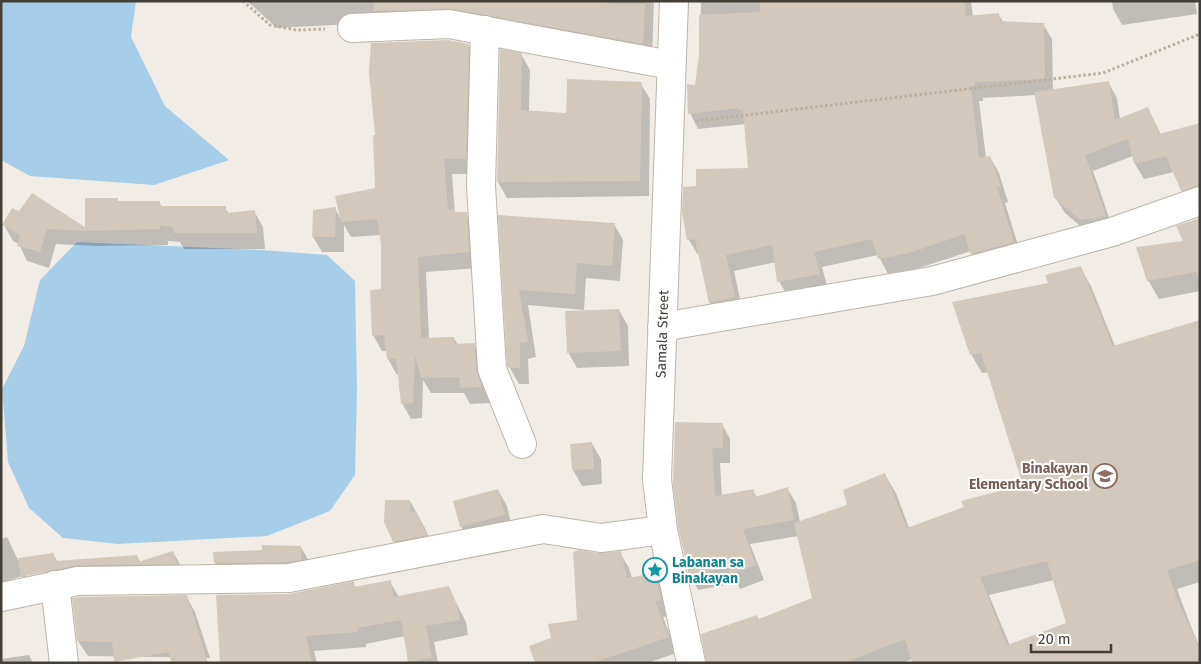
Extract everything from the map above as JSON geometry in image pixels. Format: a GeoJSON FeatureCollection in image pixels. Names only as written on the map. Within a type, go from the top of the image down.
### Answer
{"type":"FeatureCollection","features":[{"type":"Feature","properties":{"kind":"street","name":"Samala Street"},"geometry":{"type":"LineString","coordinates":[[674,1],[657,479],[663,530],[691,663]]}},
{"type":"Feature","properties":{"kind":"street"},"geometry":{"type":"LineString","coordinates":[[352,28],[449,24],[671,65]]}},
{"type":"Feature","properties":{"kind":"street"},"geometry":{"type":"LineString","coordinates":[[485,30],[481,186],[492,370],[522,444]]}},
{"type":"Feature","properties":{"kind":"street"},"geometry":{"type":"LineString","coordinates":[[662,327],[932,281],[1112,232],[1200,201]]}},
{"type":"Feature","properties":{"kind":"street"},"geometry":{"type":"LineString","coordinates":[[1,597],[78,581],[289,578],[543,530],[601,538],[663,530]]}},
{"type":"Feature","properties":{"kind":"street"},"geometry":{"type":"LineString","coordinates":[[55,585],[64,663]]}},
{"type":"Feature","properties":{"kind":"path"},"geometry":{"type":"LineString","coordinates":[[243,1],[270,25],[296,30],[352,28]]}},
{"type":"Feature","properties":{"kind":"path"},"geometry":{"type":"LineString","coordinates":[[670,124],[1103,73],[1200,34]]}},
{"type":"Feature","properties":{"kind":"water"},"geometry":{"type":"Polygon","coordinates":[[[1,1],[136,1],[131,37],[165,106],[229,160],[154,185],[30,176],[1,160],[1,1]]]}},
{"type":"Feature","properties":{"kind":"water"},"geometry":{"type":"Polygon","coordinates":[[[77,242],[262,250],[327,255],[355,281],[357,391],[355,475],[330,511],[267,536],[118,544],[63,538],[29,508],[8,462],[2,389],[24,346],[40,280],[77,242]]]}},
{"type":"Feature","properties":{"kind":"building"},"geometry":{"type":"Polygon","coordinates":[[[374,1],[600,1],[612,4],[645,4],[643,44],[452,9],[373,11],[374,1]]]}},
{"type":"Feature","properties":{"kind":"building"},"geometry":{"type":"Polygon","coordinates":[[[760,1],[965,1],[966,16],[999,13],[1000,21],[1044,23],[1045,79],[975,82],[975,85],[971,86],[979,158],[990,156],[1001,187],[997,187],[1014,242],[970,254],[965,234],[909,253],[878,259],[872,239],[814,252],[820,274],[777,282],[772,245],[726,255],[735,297],[709,303],[695,239],[687,240],[682,213],[683,187],[696,186],[696,169],[748,168],[743,110],[738,110],[738,108],[688,114],[687,84],[695,85],[699,55],[699,15],[760,12],[760,1]]]}},
{"type":"Feature","properties":{"kind":"building"},"geometry":{"type":"Polygon","coordinates":[[[448,40],[469,44],[466,159],[444,159],[448,210],[454,209],[454,212],[467,212],[469,252],[418,257],[421,338],[454,337],[455,344],[475,343],[476,370],[482,387],[460,388],[459,377],[421,378],[415,356],[413,403],[401,404],[396,358],[387,359],[384,335],[372,336],[370,290],[381,289],[381,244],[377,219],[341,222],[335,196],[375,188],[373,135],[375,135],[369,72],[371,43],[448,40]]]}},
{"type":"Feature","properties":{"kind":"building"},"geometry":{"type":"Polygon","coordinates":[[[500,49],[522,53],[521,110],[566,113],[567,79],[642,82],[640,181],[497,182],[500,49]]]}},
{"type":"Feature","properties":{"kind":"building"},"geometry":{"type":"Polygon","coordinates":[[[1109,81],[1115,120],[1148,107],[1159,134],[1200,123],[1200,186],[1181,191],[1166,156],[1134,164],[1128,139],[1085,155],[1106,216],[1081,220],[1054,198],[1034,92],[1109,81]]]}},
{"type":"Feature","properties":{"kind":"building"},"geometry":{"type":"Polygon","coordinates":[[[32,193],[85,227],[85,198],[118,198],[118,201],[160,201],[160,206],[226,206],[226,213],[255,210],[257,233],[174,233],[173,227],[160,225],[160,229],[85,231],[47,229],[40,252],[17,246],[20,235],[2,225],[12,208],[19,211],[32,193]]]}},
{"type":"Feature","properties":{"kind":"building"},"geometry":{"type":"Polygon","coordinates":[[[336,207],[335,237],[312,237],[313,210],[336,207]]]}},
{"type":"Feature","properties":{"kind":"building"},"geometry":{"type":"Polygon","coordinates":[[[498,215],[615,223],[612,266],[577,263],[575,294],[519,290],[528,342],[520,343],[520,368],[509,368],[507,366],[498,215]]]}},
{"type":"Feature","properties":{"kind":"building"},"geometry":{"type":"Polygon","coordinates":[[[1200,218],[1200,281],[1196,272],[1147,281],[1136,247],[1183,241],[1176,226],[1200,218]]]}},
{"type":"Feature","properties":{"kind":"building"},"geometry":{"type":"Polygon","coordinates":[[[1081,266],[1113,346],[1200,320],[1200,560],[1167,570],[1179,604],[1200,648],[1200,663],[912,663],[905,639],[844,663],[706,663],[701,634],[757,615],[759,619],[812,598],[794,523],[847,505],[843,490],[885,473],[907,528],[964,507],[961,501],[1023,485],[981,353],[970,355],[952,302],[1048,283],[1045,275],[1081,266]],[[1047,561],[980,577],[1007,645],[1066,623],[1047,561]]]}},
{"type":"Feature","properties":{"kind":"building"},"geometry":{"type":"Polygon","coordinates":[[[619,309],[621,351],[567,353],[565,311],[619,309]]]}},
{"type":"Feature","properties":{"kind":"building"},"geometry":{"type":"Polygon","coordinates":[[[675,422],[723,423],[723,448],[712,448],[715,496],[754,489],[755,497],[788,487],[794,520],[743,529],[756,565],[730,574],[728,568],[689,575],[678,527],[673,485],[675,422]]]}},
{"type":"Feature","properties":{"kind":"building"},"geometry":{"type":"Polygon","coordinates":[[[592,442],[594,469],[572,470],[570,444],[592,442]]]}},
{"type":"Feature","properties":{"kind":"building"},"geometry":{"type":"Polygon","coordinates":[[[498,489],[505,515],[460,527],[453,501],[498,489]]]}},
{"type":"Feature","properties":{"kind":"building"},"geometry":{"type":"Polygon","coordinates":[[[385,500],[410,500],[410,512],[416,511],[427,535],[393,542],[384,522],[385,500]]]}},
{"type":"Feature","properties":{"kind":"building"},"geometry":{"type":"Polygon","coordinates":[[[262,545],[301,546],[301,560],[287,562],[214,563],[213,552],[262,550],[262,545]]]}},
{"type":"Feature","properties":{"kind":"building"},"geometry":{"type":"Polygon","coordinates":[[[579,550],[599,553],[621,551],[627,578],[655,573],[661,600],[655,601],[669,637],[592,663],[535,663],[529,646],[551,638],[548,624],[577,620],[573,552],[579,550]]]}},
{"type":"Feature","properties":{"kind":"building"},"geometry":{"type":"Polygon","coordinates":[[[173,551],[177,564],[78,565],[21,577],[18,558],[54,553],[55,561],[137,555],[138,562],[173,551]]]}},
{"type":"Feature","properties":{"kind":"building"},"geometry":{"type":"Polygon","coordinates":[[[391,580],[393,597],[449,586],[457,605],[460,620],[426,626],[432,658],[408,662],[401,620],[357,628],[358,632],[306,636],[312,663],[220,663],[216,595],[289,594],[354,581],[354,587],[391,580]]]}},
{"type":"Feature","properties":{"kind":"building"},"geometry":{"type":"Polygon","coordinates":[[[187,595],[208,663],[171,663],[169,652],[114,662],[112,642],[77,641],[72,598],[187,595]]]}},
{"type":"Feature","properties":{"kind":"place","name":"Binakayan Elementary School"},"geometry":{"type":"Point","coordinates":[1105,476]}},
{"type":"Feature","properties":{"kind":"place","name":"Labanan sa Binakayan"},"geometry":{"type":"Point","coordinates":[655,570]}}]}
